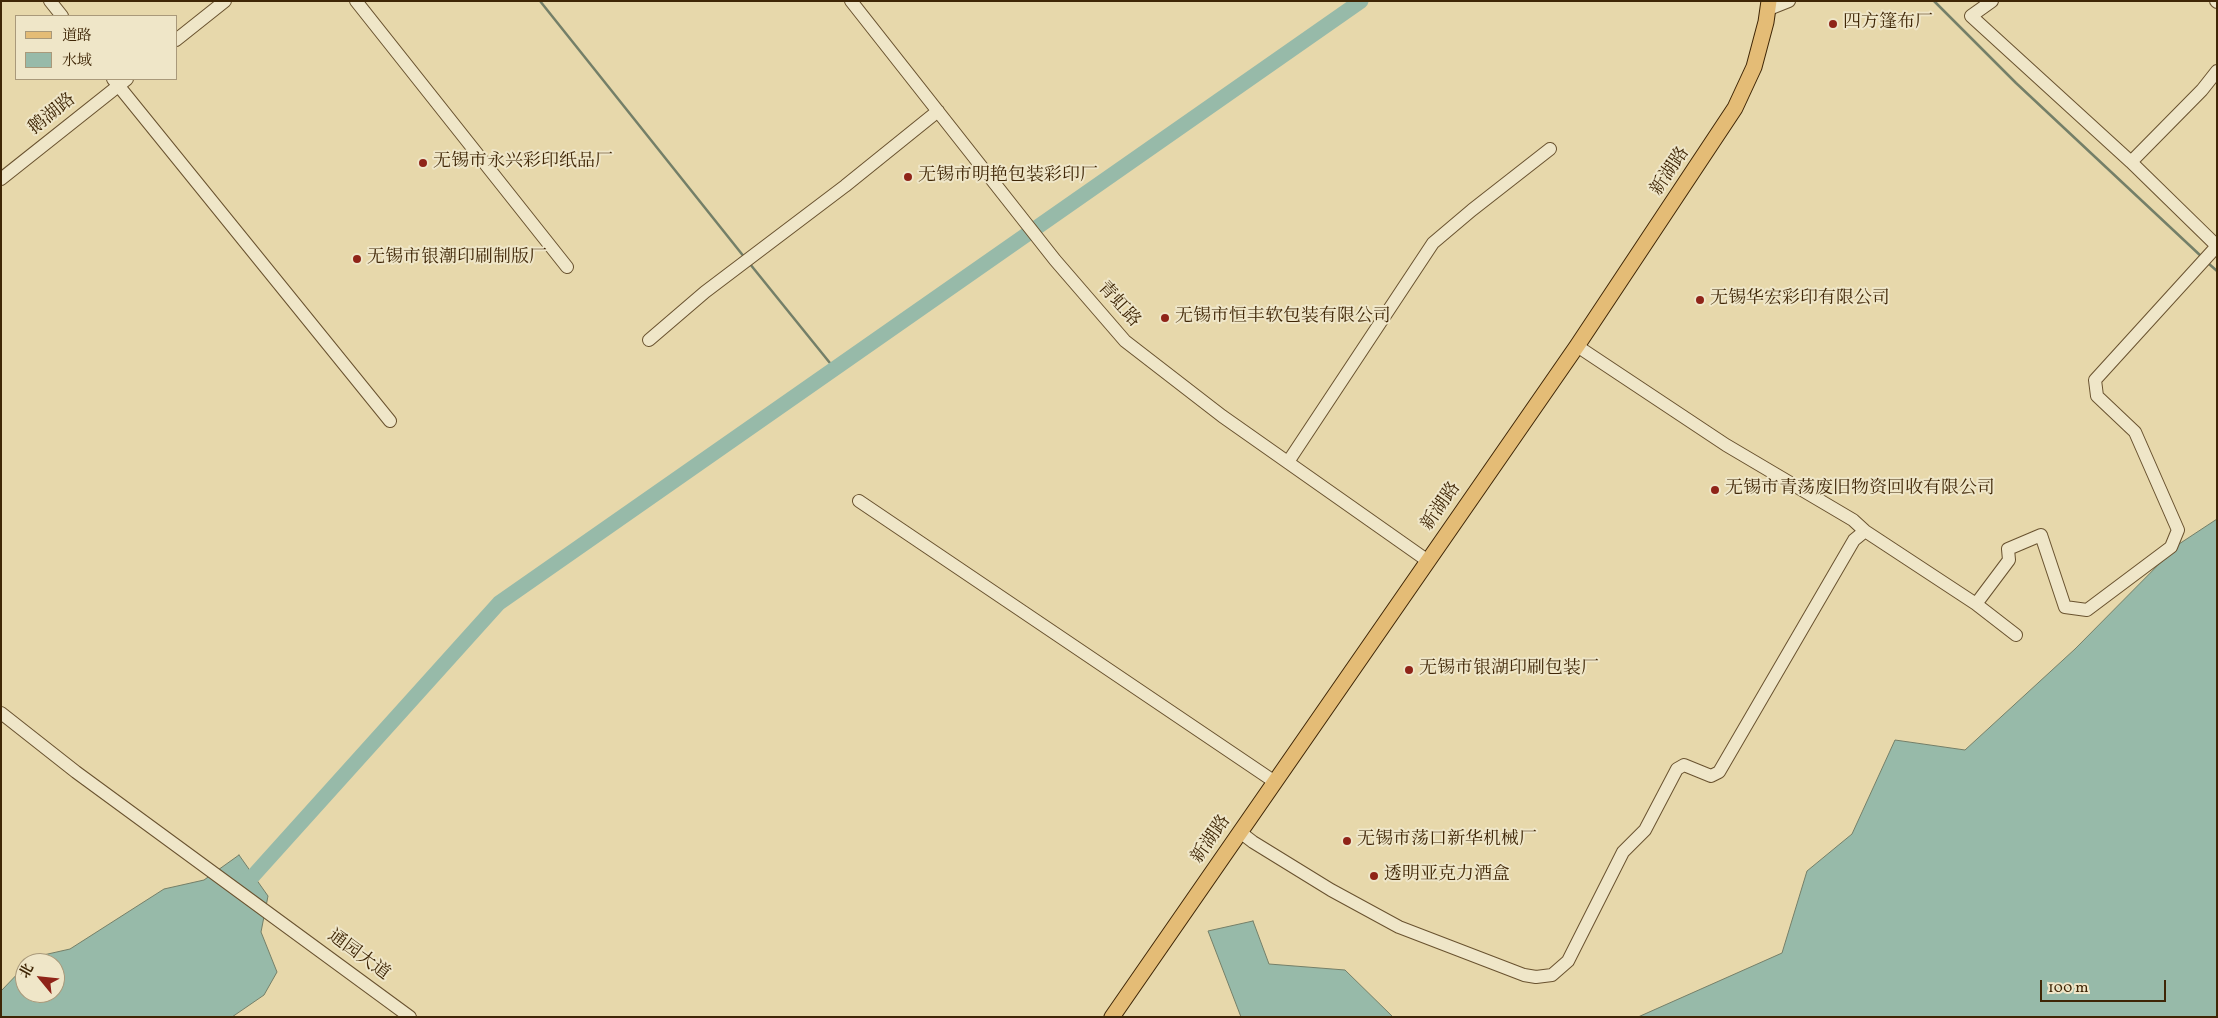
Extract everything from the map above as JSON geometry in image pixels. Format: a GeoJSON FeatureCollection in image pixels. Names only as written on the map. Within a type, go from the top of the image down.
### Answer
{"type":"FeatureCollection","features":[{"type":"Feature","properties":{"kind":"main road","name":"新湖路"},"geometry":{"type":"LineString","coordinates":[[1112,1017],[1577,346],[1736,108],[1754,67],[1769,5]]}},
{"type":"Feature","properties":{"kind":"street"},"geometry":{"type":"LineString","coordinates":[[50,1],[61,15]]}},
{"type":"Feature","properties":{"kind":"street"},"geometry":{"type":"LineString","coordinates":[[178,38],[225,1]]}},
{"type":"Feature","properties":{"kind":"street"},"geometry":{"type":"LineString","coordinates":[[356,1],[567,267]]}},
{"type":"Feature","properties":{"kind":"street","name":"青虹路"},"geometry":{"type":"LineString","coordinates":[[850,1],[1051,255],[1125,341],[1222,416],[1428,560]]}},
{"type":"Feature","properties":{"kind":"street"},"geometry":{"type":"LineString","coordinates":[[1769,5],[1789,1]]}},
{"type":"Feature","properties":{"kind":"street"},"geometry":{"type":"LineString","coordinates":[[1976,604],[2009,560],[2008,549],[2041,535],[2065,607],[2087,610],[2171,547],[2178,530],[2135,432],[2097,396],[2095,380],[2216,247],[2131,162],[1971,16],[1992,1]]}},
{"type":"Feature","properties":{"kind":"street"},"geometry":{"type":"LineString","coordinates":[[2131,162],[2202,90],[2217,71]]}},
{"type":"Feature","properties":{"kind":"street"},"geometry":{"type":"LineString","coordinates":[[120,81],[390,421]]}},
{"type":"Feature","properties":{"kind":"street","name":"鹅湖路"},"geometry":{"type":"LineString","coordinates":[[1,179],[120,81]]}},
{"type":"Feature","properties":{"kind":"street"},"geometry":{"type":"LineString","coordinates":[[649,340],[705,292],[938,112]]}},
{"type":"Feature","properties":{"kind":"street"},"geometry":{"type":"LineString","coordinates":[[1288,462],[1433,244],[1472,210],[1550,149]]}},
{"type":"Feature","properties":{"kind":"street"},"geometry":{"type":"LineString","coordinates":[[1577,346],[1726,445],[1853,520],[1865,531],[1976,604],[2016,635]]}},
{"type":"Feature","properties":{"kind":"street"},"geometry":{"type":"LineString","coordinates":[[860,501],[1274,782]]}},
{"type":"Feature","properties":{"kind":"street"},"geometry":{"type":"LineString","coordinates":[[1240,832],[1331,890],[1399,927],[1524,975],[1536,977],[1552,974],[1568,961],[1623,852],[1645,830],[1676,768],[1684,764],[1711,776],[1719,772],[1854,540],[1865,531]]}},
{"type":"Feature","properties":{"kind":"street","name":"通园大道"},"geometry":{"type":"LineString","coordinates":[[1,713],[76,772],[410,1017]]}},
{"type":"Feature","properties":{"kind":"water"},"geometry":{"type":"Polygon","coordinates":[[[2217,519],[2217,1017],[1638,1017],[1782,953],[1807,871],[1852,834],[1895,740],[1965,750],[2075,649],[2179,544],[2217,519]]]}},
{"type":"Feature","properties":{"kind":"water"},"geometry":{"type":"Polygon","coordinates":[[[239,855],[268,896],[261,932],[277,972],[264,995],[232,1017],[1,1017],[1,991],[15,976],[15,1003],[65,1003],[65,953],[52,953],[70,949],[164,889],[204,880],[239,855]]]}},
{"type":"Feature","properties":{"kind":"water"},"geometry":{"type":"Polygon","coordinates":[[[1253,921],[1269,964],[1345,970],[1393,1017],[1241,1017],[1208,931],[1253,921]]]}},
{"type":"Feature","properties":{"kind":"waterway"},"geometry":{"type":"LineString","coordinates":[[540,1],[745,258]]}},
{"type":"Feature","properties":{"kind":"waterway"},"geometry":{"type":"LineString","coordinates":[[236,886],[253,876],[499,603],[1361,1]]}},
{"type":"Feature","properties":{"kind":"waterway"},"geometry":{"type":"LineString","coordinates":[[1934,1],[2016,83],[2202,257]]}},
{"type":"Feature","properties":{"kind":"waterway"},"geometry":{"type":"LineString","coordinates":[[2208,263],[2217,271]]}},
{"type":"Feature","properties":{"kind":"waterway"},"geometry":{"type":"LineString","coordinates":[[750,264],[834,368]]}},
{"type":"Feature","properties":{"kind":"place","name":"四方篷布厂"},"geometry":{"type":"Point","coordinates":[1833,24]}},
{"type":"Feature","properties":{"kind":"place","name":"无锡市永兴彩印纸品厂"},"geometry":{"type":"Point","coordinates":[423,163]}},
{"type":"Feature","properties":{"kind":"place","name":"无锡市明艳包装彩印厂"},"geometry":{"type":"Point","coordinates":[908,177]}},
{"type":"Feature","properties":{"kind":"place","name":"无锡市银潮印刷制版厂"},"geometry":{"type":"Point","coordinates":[357,259]}},
{"type":"Feature","properties":{"kind":"place","name":"无锡华宏彩印有限公司"},"geometry":{"type":"Point","coordinates":[1700,300]}},
{"type":"Feature","properties":{"kind":"place","name":"无锡市恒丰软包装有限公司"},"geometry":{"type":"Point","coordinates":[1165,318]}},
{"type":"Feature","properties":{"kind":"place","name":"无锡市青荡废旧物资回收有限公司"},"geometry":{"type":"Point","coordinates":[1715,490]}},
{"type":"Feature","properties":{"kind":"place","name":"无锡市银湖印刷包装厂"},"geometry":{"type":"Point","coordinates":[1409,670]}},
{"type":"Feature","properties":{"kind":"place","name":"无锡市荡口新华机械厂"},"geometry":{"type":"Point","coordinates":[1347,841]}},
{"type":"Feature","properties":{"kind":"place","name":"透明亚克力酒盒"},"geometry":{"type":"Point","coordinates":[1374,876]}}]}
